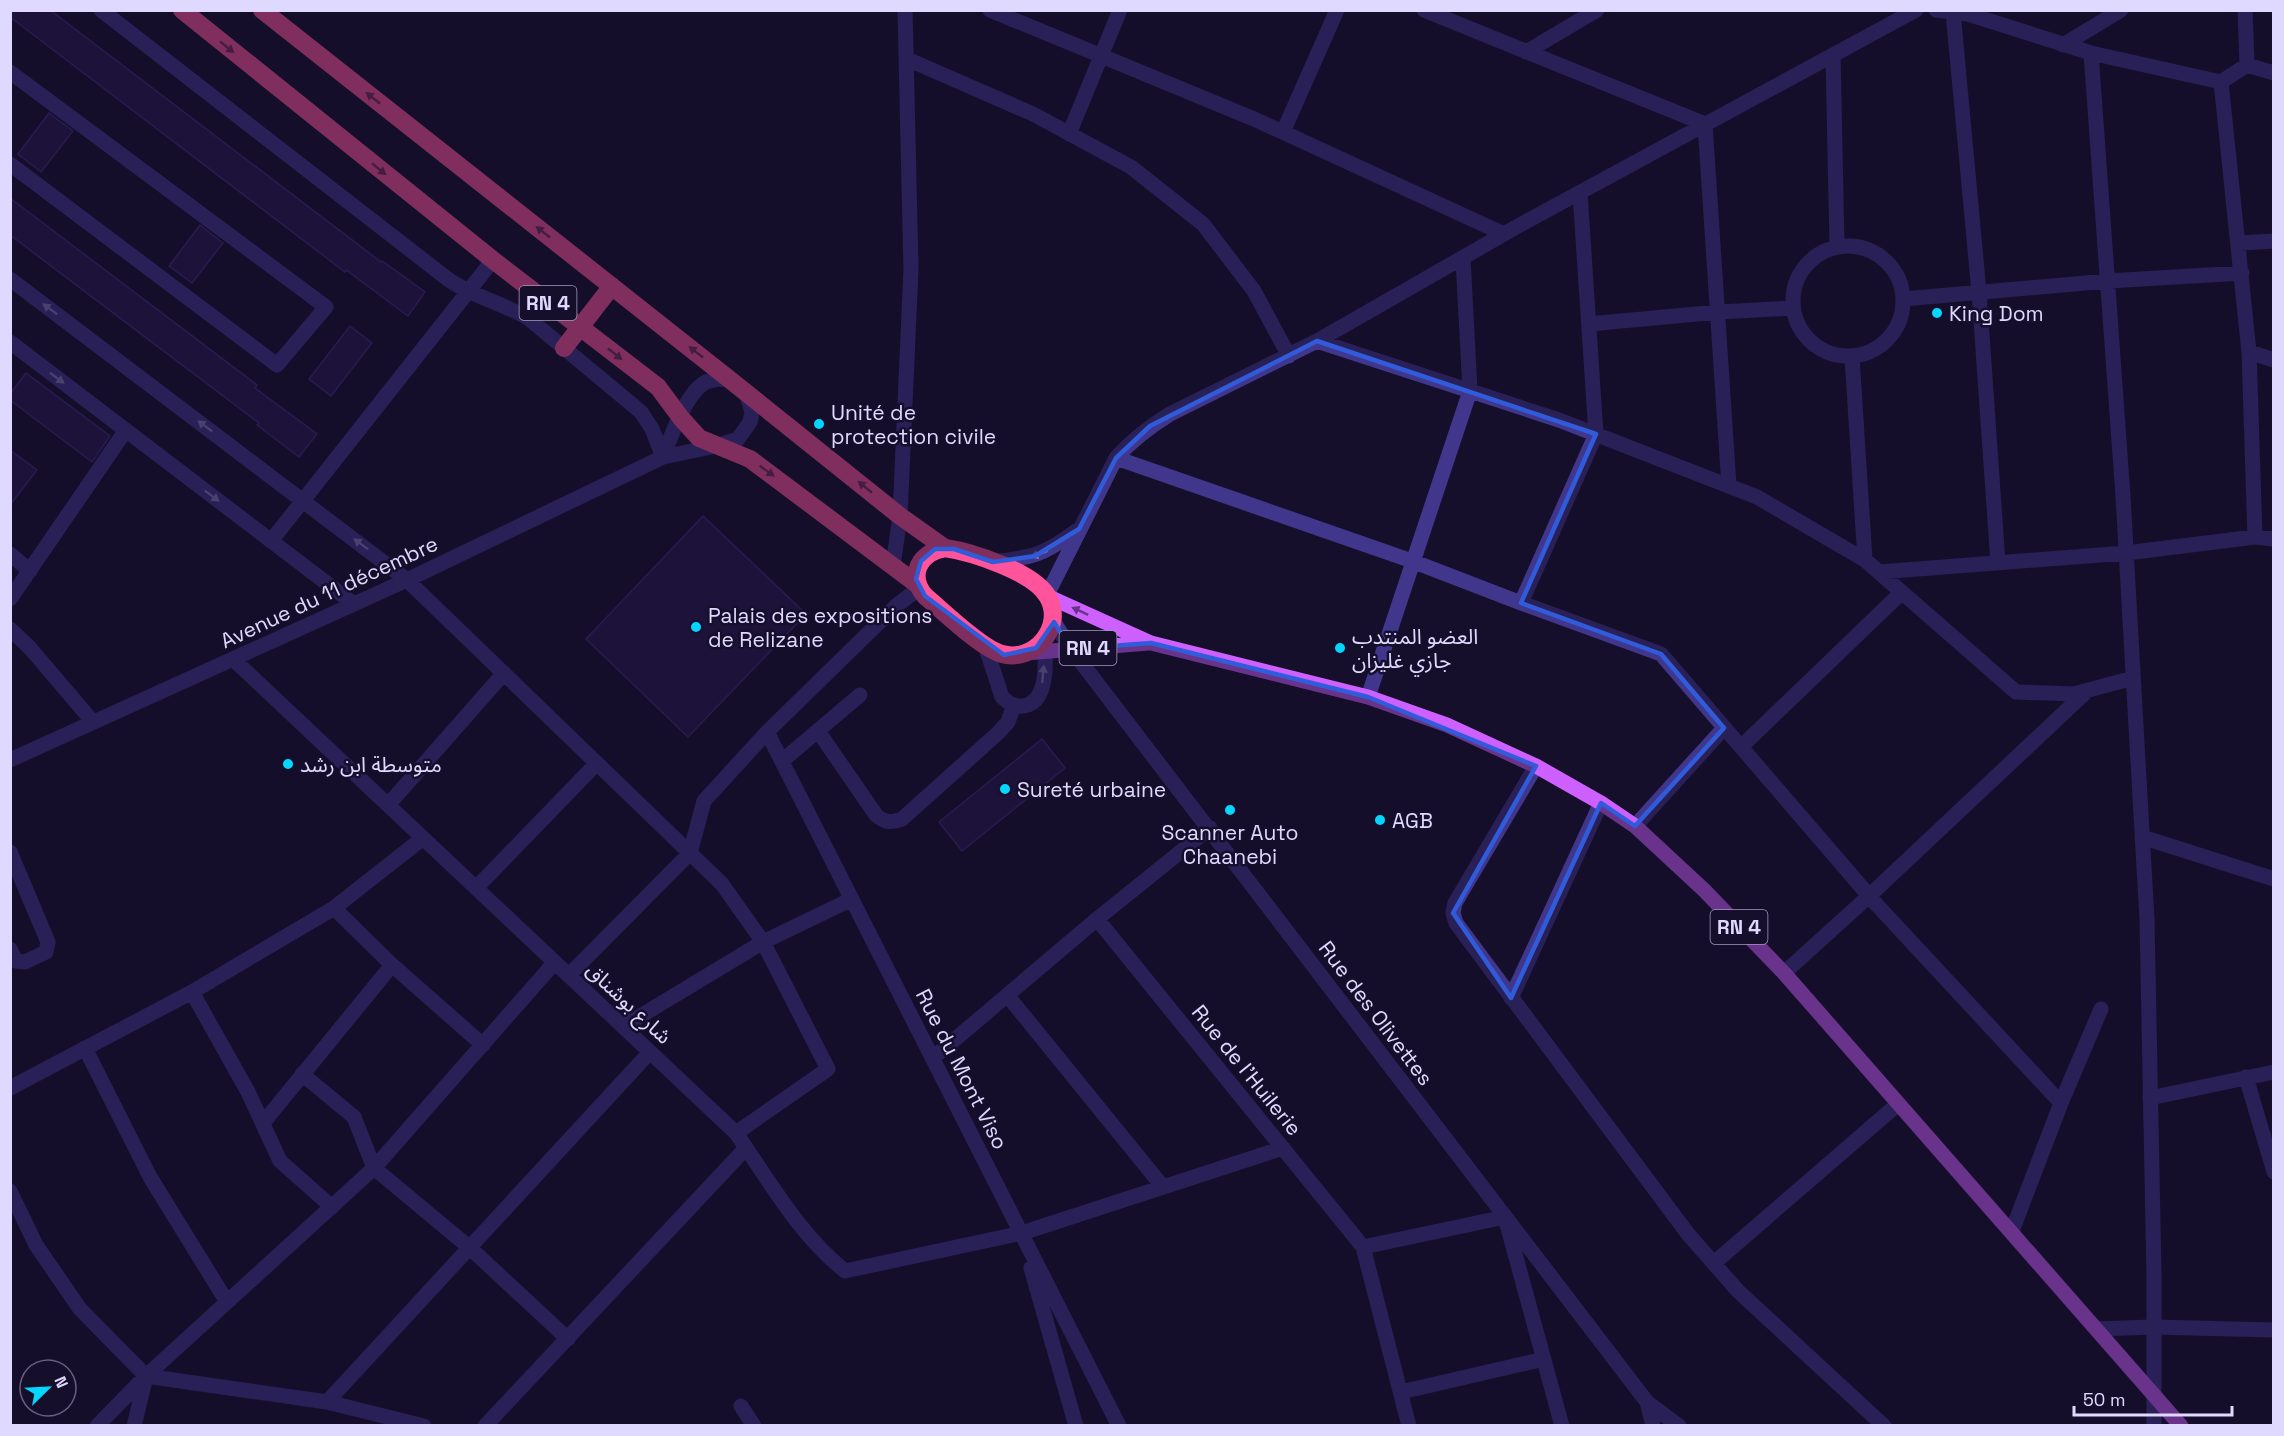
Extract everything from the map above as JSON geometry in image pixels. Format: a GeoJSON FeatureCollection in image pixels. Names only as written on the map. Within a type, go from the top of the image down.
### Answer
{"type":"FeatureCollection","features":[{"type":"Feature","properties":{"kind":"highway","name":"RN 4"},"geometry":{"type":"LineString","coordinates":[[182,10],[493,260],[658,387],[699,438],[750,459],[919,588]]}},
{"type":"Feature","properties":{"kind":"highway","name":"RN 4"},"geometry":{"type":"LineString","coordinates":[[262,10],[900,516],[945,548]]}},
{"type":"Feature","properties":{"kind":"highway"},"geometry":{"type":"LineString","coordinates":[[564,348],[612,286]]}},
{"type":"Feature","properties":{"kind":"highway"},"geometry":{"type":"LineString","coordinates":[[945,548],[993,562],[1038,585],[1047,596],[1052,619],[1045,645],[1026,654],[1004,655],[985,645],[919,588],[917,570],[927,554],[945,548]]}},
{"type":"Feature","properties":{"kind":"main road","name":"RN 4"},"geometry":{"type":"LineString","coordinates":[[1047,596],[1151,643],[1368,697],[1447,725],[1536,766],[1601,803],[1635,826],[1704,890],[1784,973],[2181,1425]]}},
{"type":"Feature","properties":{"kind":"main road","name":"RN 4"},"geometry":{"type":"LineString","coordinates":[[1045,645],[1071,649],[1151,643]]}},
{"type":"Feature","properties":{"kind":"street"},"geometry":{"type":"LineString","coordinates":[[101,10],[440,272],[469,292],[528,318],[641,412],[652,429],[663,457]]}},
{"type":"Feature","properties":{"kind":"street"},"geometry":{"type":"LineString","coordinates":[[893,566],[900,516],[911,269],[905,10]]}},
{"type":"Feature","properties":{"kind":"street"},"geometry":{"type":"LineString","coordinates":[[990,10],[1283,132],[1504,234]]}},
{"type":"Feature","properties":{"kind":"street"},"geometry":{"type":"LineString","coordinates":[[1069,134],[1120,10]]}},
{"type":"Feature","properties":{"kind":"street"},"geometry":{"type":"LineString","coordinates":[[1283,132],[1336,10]]}},
{"type":"Feature","properties":{"kind":"street"},"geometry":{"type":"LineString","coordinates":[[1424,10],[1706,124]]}},
{"type":"Feature","properties":{"kind":"street"},"geometry":{"type":"LineString","coordinates":[[1526,52],[1597,10]]}},
{"type":"Feature","properties":{"kind":"street"},"geometry":{"type":"LineString","coordinates":[[1936,10],[1968,14],[2091,53],[2221,82],[2247,65],[2274,73]]}},
{"type":"Feature","properties":{"kind":"street"},"geometry":{"type":"LineString","coordinates":[[2063,45],[2121,10]]}},
{"type":"Feature","properties":{"kind":"street"},"geometry":{"type":"LineString","coordinates":[[2245,10],[2247,65]]}},
{"type":"Feature","properties":{"kind":"street"},"geometry":{"type":"LineString","coordinates":[[1047,596],[1078,529],[1116,458],[1131,441],[1170,414],[1317,341],[1504,234],[1910,12]]}},
{"type":"Feature","properties":{"kind":"street"},"geometry":{"type":"LineString","coordinates":[[1953,12],[1979,292],[1998,562]]}},
{"type":"Feature","properties":{"kind":"street"},"geometry":{"type":"LineString","coordinates":[[2091,53],[2127,553],[2147,921],[2154,1425]]}},
{"type":"Feature","properties":{"kind":"street"},"geometry":{"type":"LineString","coordinates":[[1833,55],[1837,246]]}},
{"type":"Feature","properties":{"kind":"street"},"geometry":{"type":"LineString","coordinates":[[906,59],[1033,114],[1131,167],[1203,224],[1254,291],[1289,356]]}},
{"type":"Feature","properties":{"kind":"street"},"geometry":{"type":"LineString","coordinates":[[10,72],[326,307],[278,365],[10,164]]}},
{"type":"Feature","properties":{"kind":"street"},"geometry":{"type":"LineString","coordinates":[[2221,82],[2240,243],[2249,352],[2255,537]]}},
{"type":"Feature","properties":{"kind":"street"},"geometry":{"type":"LineString","coordinates":[[1706,124],[1730,486]]}},
{"type":"Feature","properties":{"kind":"street"},"geometry":{"type":"LineString","coordinates":[[1521,603],[1596,435],[1580,193]]}},
{"type":"Feature","properties":{"kind":"street"},"geometry":{"type":"LineString","coordinates":[[2240,243],[2274,241]]}},
{"type":"Feature","properties":{"kind":"street"},"geometry":{"type":"LineString","coordinates":[[1837,246],[1856,246],[1874,252],[1889,264],[1899,280],[1904,299],[1902,316],[1889,338],[1869,352],[1852,357],[1835,355],[1820,349],[1797,324],[1792,308],[1793,291],[1798,275],[1808,262],[1821,252],[1837,246]]}},
{"type":"Feature","properties":{"kind":"street"},"geometry":{"type":"LineString","coordinates":[[1368,697],[1470,391],[1463,258]]}},
{"type":"Feature","properties":{"kind":"street"},"geometry":{"type":"LineString","coordinates":[[271,541],[493,260]]}},
{"type":"Feature","properties":{"kind":"street"},"geometry":{"type":"LineString","coordinates":[[1904,299],[2108,281],[2242,273]]}},
{"type":"Feature","properties":{"kind":"street"},"geometry":{"type":"LineString","coordinates":[[10,279],[407,580],[722,885],[763,942],[828,1069],[736,1133]]}},
{"type":"Feature","properties":{"kind":"street"},"geometry":{"type":"LineString","coordinates":[[1589,324],[1718,312],[1792,308]]}},
{"type":"Feature","properties":{"kind":"street"},"geometry":{"type":"LineString","coordinates":[[1317,341],[1559,420],[1757,497],[1865,560],[2016,692],[2074,694],[2133,678]]}},
{"type":"Feature","properties":{"kind":"street"},"geometry":{"type":"LineString","coordinates":[[10,342],[354,604]]}},
{"type":"Feature","properties":{"kind":"street"},"geometry":{"type":"LineString","coordinates":[[2249,352],[2274,360]]}},
{"type":"Feature","properties":{"kind":"street"},"geometry":{"type":"LineString","coordinates":[[1852,357],[1865,560]]}},
{"type":"Feature","properties":{"kind":"street"},"geometry":{"type":"LineString","coordinates":[[663,457],[697,388],[706,382],[729,379]]}},
{"type":"Feature","properties":{"kind":"street"},"geometry":{"type":"LineString","coordinates":[[716,446],[738,439],[745,431],[752,412],[746,392]]}},
{"type":"Feature","properties":{"kind":"street"},"geometry":{"type":"LineString","coordinates":[[10,599],[126,430]]}},
{"type":"Feature","properties":{"kind":"street","name":"Avenue du 11 décembre"},"geometry":{"type":"LineString","coordinates":[[10,760],[407,580],[663,457],[716,446]]}},
{"type":"Feature","properties":{"kind":"street"},"geometry":{"type":"LineString","coordinates":[[1116,458],[1412,561],[1661,654],[1869,896],[2061,1103]]}},
{"type":"Feature","properties":{"kind":"street"},"geometry":{"type":"LineString","coordinates":[[993,562],[1035,556],[1045,552],[1078,529]]}},
{"type":"Feature","properties":{"kind":"street"},"geometry":{"type":"LineString","coordinates":[[1879,572],[2127,553],[2255,537],[2274,539]]}},
{"type":"Feature","properties":{"kind":"street"},"geometry":{"type":"LineString","coordinates":[[10,554],[30,571]]}},
{"type":"Feature","properties":{"kind":"street"},"geometry":{"type":"LineString","coordinates":[[569,975],[690,853],[704,801],[767,732],[896,606],[919,588]]}},
{"type":"Feature","properties":{"kind":"street"},"geometry":{"type":"LineString","coordinates":[[1741,747],[1902,592]]}},
{"type":"Feature","properties":{"kind":"street","name":"Rue des Olivettes"},"geometry":{"type":"LineString","coordinates":[[1052,619],[1071,649],[1647,1402]]}},
{"type":"Feature","properties":{"kind":"street"},"geometry":{"type":"LineString","coordinates":[[10,629],[30,648],[93,722]]}},
{"type":"Feature","properties":{"kind":"street"},"geometry":{"type":"LineString","coordinates":[[985,645],[998,691],[1002,697],[1014,705],[1028,705],[1039,695],[1045,645]]}},
{"type":"Feature","properties":{"kind":"street","name":"شارع بوشناق"},"geometry":{"type":"LineString","coordinates":[[233,659],[736,1133],[790,1215],[825,1254],[845,1271],[1022,1233]]}},
{"type":"Feature","properties":{"kind":"street"},"geometry":{"type":"LineString","coordinates":[[388,805],[504,673]]}},
{"type":"Feature","properties":{"kind":"street"},"geometry":{"type":"LineString","coordinates":[[1784,973],[2088,690]]}},
{"type":"Feature","properties":{"kind":"street"},"geometry":{"type":"LineString","coordinates":[[782,760],[861,695]]}},
{"type":"Feature","properties":{"kind":"street"},"geometry":{"type":"LineString","coordinates":[[818,731],[876,815],[883,821],[893,822],[902,819],[998,733],[1008,722],[1014,705]]}},
{"type":"Feature","properties":{"kind":"street"},"geometry":{"type":"LineString","coordinates":[[1635,826],[1724,728]]}},
{"type":"Feature","properties":{"kind":"street","name":"Rue du Mont Viso"},"geometry":{"type":"LineString","coordinates":[[767,732],[1119,1425]]}},
{"type":"Feature","properties":{"kind":"street"},"geometry":{"type":"LineString","coordinates":[[476,888],[597,763]]}},
{"type":"Feature","properties":{"kind":"street"},"geometry":{"type":"LineString","coordinates":[[1536,766],[1455,903],[1453,914],[1456,923],[1688,1234],[1738,1290],[1884,1425]]}},
{"type":"Feature","properties":{"kind":"street"},"geometry":{"type":"LineString","coordinates":[[1510,998],[1601,803]]}},
{"type":"Feature","properties":{"kind":"street"},"geometry":{"type":"LineString","coordinates":[[933,1058],[1097,919],[1210,828]]}},
{"type":"Feature","properties":{"kind":"street"},"geometry":{"type":"LineString","coordinates":[[2142,837],[2274,879]]}},
{"type":"Feature","properties":{"kind":"street"},"geometry":{"type":"LineString","coordinates":[[10,1088],[192,992],[334,908],[423,838]]}},
{"type":"Feature","properties":{"kind":"street"},"geometry":{"type":"LineString","coordinates":[[10,852],[48,942],[46,952],[25,962],[16,961],[10,949]]}},
{"type":"Feature","properties":{"kind":"street"},"geometry":{"type":"LineString","coordinates":[[624,1026],[763,942],[852,899]]}},
{"type":"Feature","properties":{"kind":"street"},"geometry":{"type":"LineString","coordinates":[[334,908],[392,965],[483,1045]]}},
{"type":"Feature","properties":{"kind":"street","name":"Rue de l'Huilerie"},"geometry":{"type":"LineString","coordinates":[[1097,919],[1363,1247]]}},
{"type":"Feature","properties":{"kind":"street"},"geometry":{"type":"LineString","coordinates":[[97,1425],[146,1376],[374,1168],[555,962]]}},
{"type":"Feature","properties":{"kind":"street"},"geometry":{"type":"LineString","coordinates":[[263,1123],[392,965]]}},
{"type":"Feature","properties":{"kind":"street"},"geometry":{"type":"LineString","coordinates":[[192,992],[263,1123],[280,1161],[332,1207]]}},
{"type":"Feature","properties":{"kind":"street"},"geometry":{"type":"LineString","coordinates":[[1007,995],[1163,1187]]}},
{"type":"Feature","properties":{"kind":"street"},"geometry":{"type":"LineString","coordinates":[[2012,1231],[2061,1103],[2101,1009]]}},
{"type":"Feature","properties":{"kind":"street"},"geometry":{"type":"LineString","coordinates":[[85,1048],[150,1177],[228,1302]]}},
{"type":"Feature","properties":{"kind":"street"},"geometry":{"type":"LineString","coordinates":[[327,1402],[650,1052]]}},
{"type":"Feature","properties":{"kind":"street"},"geometry":{"type":"LineString","coordinates":[[2150,1098],[2274,1071]]}},
{"type":"Feature","properties":{"kind":"street"},"geometry":{"type":"LineString","coordinates":[[302,1074],[354,1117],[374,1168],[470,1248],[567,1339]]}},
{"type":"Feature","properties":{"kind":"street"},"geometry":{"type":"LineString","coordinates":[[2246,1077],[2274,1172]]}},
{"type":"Feature","properties":{"kind":"street"},"geometry":{"type":"LineString","coordinates":[[1714,1263],[1898,1104]]}},
{"type":"Feature","properties":{"kind":"street"},"geometry":{"type":"LineString","coordinates":[[485,1425],[746,1148]]}},
{"type":"Feature","properties":{"kind":"street"},"geometry":{"type":"LineString","coordinates":[[1076,1425],[1022,1233],[1283,1148]]}},
{"type":"Feature","properties":{"kind":"street"},"geometry":{"type":"LineString","coordinates":[[10,1191],[36,1245],[80,1309],[146,1376],[327,1402],[366,1419],[424,1425]]}},
{"type":"Feature","properties":{"kind":"street"},"geometry":{"type":"LineString","coordinates":[[1409,1425],[1363,1247],[1505,1217],[1562,1425]]}},
{"type":"Feature","properties":{"kind":"street"},"geometry":{"type":"LineString","coordinates":[[2096,1329],[2153,1327],[2274,1330]]}},
{"type":"Feature","properties":{"kind":"street"},"geometry":{"type":"LineString","coordinates":[[1401,1392],[1544,1359]]}},
{"type":"Feature","properties":{"kind":"street"},"geometry":{"type":"LineString","coordinates":[[134,1425],[146,1376]]}},
{"type":"Feature","properties":{"kind":"street"},"geometry":{"type":"LineString","coordinates":[[1647,1402],[1653,1425]]}},
{"type":"Feature","properties":{"kind":"street"},"geometry":{"type":"LineString","coordinates":[[1647,1402],[1679,1425]]}},
{"type":"Feature","properties":{"kind":"street"},"geometry":{"type":"LineString","coordinates":[[741,1406],[754,1425]]}},
{"type":"Feature","properties":{"kind":"highlighted area"},"geometry":{"type":"Polygon","coordinates":[[[1317,341],[1596,434],[1521,603],[1661,654],[1724,728],[1635,826],[1601,803],[1511,998],[1453,913],[1536,766],[1368,697],[1151,643],[1071,649],[1054,622],[1036,648],[1004,655],[925,596],[916,579],[921,561],[935,549],[954,549],[993,562],[1035,556],[1079,529],[1116,458],[1150,426],[1317,341]]]}},
{"type":"Feature","properties":{"kind":"building"},"geometry":{"type":"Polygon","coordinates":[[[10,10],[50,10],[381,262],[425,292],[408,316],[346,270],[345,272],[10,17],[10,10]]]}},
{"type":"Feature","properties":{"kind":"building"},"geometry":{"type":"Polygon","coordinates":[[[49,113],[73,131],[41,172],[18,154],[49,113]]]}},
{"type":"Feature","properties":{"kind":"building"},"geometry":{"type":"Polygon","coordinates":[[[10,198],[257,385],[255,388],[317,434],[299,457],[257,425],[259,423],[10,235],[10,198]]]}},
{"type":"Feature","properties":{"kind":"building"},"geometry":{"type":"Polygon","coordinates":[[[200,225],[223,243],[192,283],[169,266],[200,225]]]}},
{"type":"Feature","properties":{"kind":"building"},"geometry":{"type":"Polygon","coordinates":[[[350,326],[372,343],[331,396],[309,379],[350,326]]]}},
{"type":"Feature","properties":{"kind":"building"},"geometry":{"type":"Polygon","coordinates":[[[26,373],[110,436],[92,462],[10,400],[10,394],[26,373]]]}},
{"type":"Feature","properties":{"kind":"building"},"geometry":{"type":"Polygon","coordinates":[[[10,450],[37,470],[10,505],[10,450]]]}},
{"type":"Feature","properties":{"kind":"building","name":"Palais des expositions de Relizane"},"geometry":{"type":"Polygon","coordinates":[[[703,516],[806,614],[688,737],[586,639],[703,516]]]}},
{"type":"Feature","properties":{"kind":"building"},"geometry":{"type":"Polygon","coordinates":[[[1042,739],[1065,768],[962,851],[939,822],[1042,739]]]}},
{"type":"Feature","properties":{"kind":"place","name":"King Dom"},"geometry":{"type":"Point","coordinates":[1937,313]}},
{"type":"Feature","properties":{"kind":"place","name":"Unité de protection civile"},"geometry":{"type":"Point","coordinates":[819,424]}},
{"type":"Feature","properties":{"kind":"place","name":"Palais des expositions de Relizane"},"geometry":{"type":"Point","coordinates":[696,627]}},
{"type":"Feature","properties":{"kind":"place","name":"العضو المنتدب جازي غليزان"},"geometry":{"type":"Point","coordinates":[1340,648]}},
{"type":"Feature","properties":{"kind":"place","name":"متوسطة ابن رشد"},"geometry":{"type":"Point","coordinates":[288,764]}},
{"type":"Feature","properties":{"kind":"place","name":"Sureté urbaine"},"geometry":{"type":"Point","coordinates":[1005,789]}},
{"type":"Feature","properties":{"kind":"place","name":"Scanner Auto Chaanebi"},"geometry":{"type":"Point","coordinates":[1230,810]}},
{"type":"Feature","properties":{"kind":"place","name":"AGB"},"geometry":{"type":"Point","coordinates":[1380,820]}}]}
